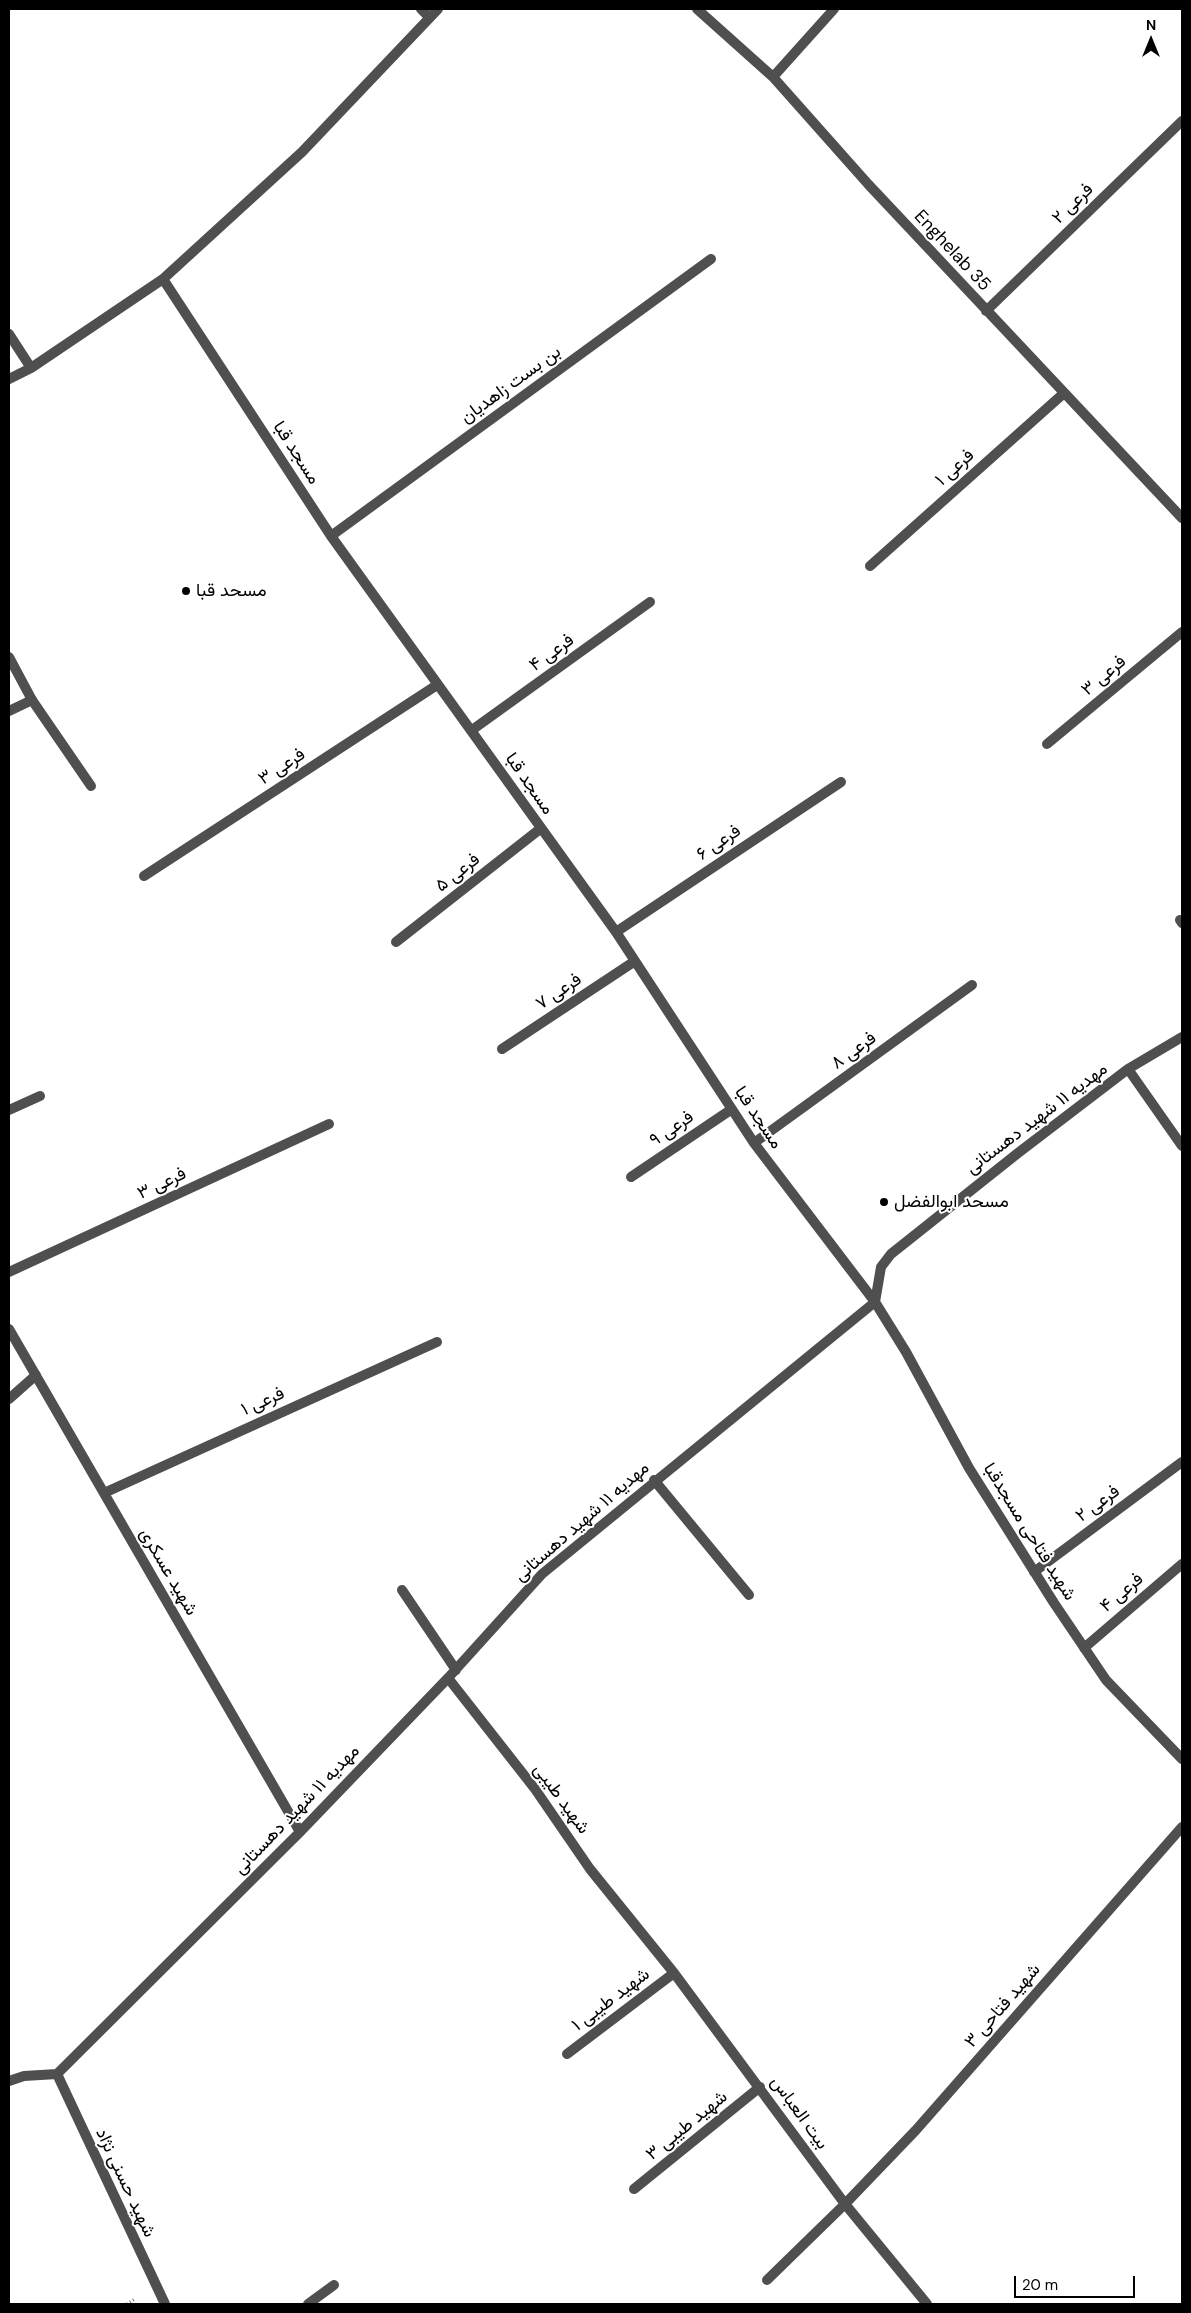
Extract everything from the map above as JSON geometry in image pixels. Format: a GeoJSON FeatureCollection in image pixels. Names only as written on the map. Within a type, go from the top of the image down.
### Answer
{"type":"FeatureCollection","features":[{"type":"Feature","properties":{"kind":"street"},"geometry":{"type":"LineString","coordinates":[[421,9],[429,17]]}},
{"type":"Feature","properties":{"kind":"street"},"geometry":{"type":"LineString","coordinates":[[9,379],[30,368],[163,279],[302,152],[438,9]]}},
{"type":"Feature","properties":{"kind":"street","name":"Enghelab 35"},"geometry":{"type":"LineString","coordinates":[[697,9],[773,77],[868,184],[1063,394],[1182,518]]}},
{"type":"Feature","properties":{"kind":"street"},"geometry":{"type":"LineString","coordinates":[[773,77],[834,9]]}},
{"type":"Feature","properties":{"kind":"street","name":"فرعی ۲"},"geometry":{"type":"LineString","coordinates":[[986,311],[1182,121]]}},
{"type":"Feature","properties":{"kind":"street","name":"بن بست زاهدیان"},"geometry":{"type":"LineString","coordinates":[[331,536],[711,259]]}},
{"type":"Feature","properties":{"kind":"street","name":"مسجد قبا"},"geometry":{"type":"LineString","coordinates":[[163,279],[331,536],[437,685],[472,730],[540,829],[616,932],[754,1143],[875,1302]]}},
{"type":"Feature","properties":{"kind":"street"},"geometry":{"type":"LineString","coordinates":[[9,334],[30,368]]}},
{"type":"Feature","properties":{"kind":"street","name":"فرعی ۱"},"geometry":{"type":"LineString","coordinates":[[870,566],[1063,394]]}},
{"type":"Feature","properties":{"kind":"street","name":"فرعی ۴"},"geometry":{"type":"LineString","coordinates":[[472,730],[650,602]]}},
{"type":"Feature","properties":{"kind":"street","name":"فرعی ۳"},"geometry":{"type":"LineString","coordinates":[[1047,744],[1182,632]]}},
{"type":"Feature","properties":{"kind":"street"},"geometry":{"type":"LineString","coordinates":[[9,657],[32,700],[91,786]]}},
{"type":"Feature","properties":{"kind":"street","name":"فرعی ۳"},"geometry":{"type":"LineString","coordinates":[[144,876],[437,685]]}},
{"type":"Feature","properties":{"kind":"street"},"geometry":{"type":"LineString","coordinates":[[9,711],[32,700]]}},
{"type":"Feature","properties":{"kind":"street","name":"فرعی ۶"},"geometry":{"type":"LineString","coordinates":[[616,932],[841,782]]}},
{"type":"Feature","properties":{"kind":"street","name":"فرعی ۵"},"geometry":{"type":"LineString","coordinates":[[396,942],[540,829]]}},
{"type":"Feature","properties":{"kind":"street","name":"فرعی ۷"},"geometry":{"type":"LineString","coordinates":[[502,1049],[635,961]]}},
{"type":"Feature","properties":{"kind":"street","name":"فرعی ۸"},"geometry":{"type":"LineString","coordinates":[[754,1143],[972,985]]}},
{"type":"Feature","properties":{"kind":"street","name":"مهدیه ۱۱ شهید دهستانی"},"geometry":{"type":"LineString","coordinates":[[57,2074],[300,1832],[456,1670],[542,1574],[654,1480],[875,1302],[881,1267],[891,1254],[1128,1069],[1182,1037]]}},
{"type":"Feature","properties":{"kind":"street"},"geometry":{"type":"LineString","coordinates":[[1128,1069],[1182,1146]]}},
{"type":"Feature","properties":{"kind":"street"},"geometry":{"type":"LineString","coordinates":[[9,1110],[40,1096]]}},
{"type":"Feature","properties":{"kind":"street","name":"فرعی ۹"},"geometry":{"type":"LineString","coordinates":[[631,1177],[732,1109]]}},
{"type":"Feature","properties":{"kind":"street","name":"فرعی ۳"},"geometry":{"type":"LineString","coordinates":[[9,1272],[329,1124]]}},
{"type":"Feature","properties":{"kind":"street","name":"شهید فتاحی مسجدقبا"},"geometry":{"type":"LineString","coordinates":[[875,1302],[906,1352],[969,1468],[1084,1648],[1106,1680],[1182,1759]]}},
{"type":"Feature","properties":{"kind":"street","name":"شهید عسکری"},"geometry":{"type":"LineString","coordinates":[[9,1329],[300,1832]]}},
{"type":"Feature","properties":{"kind":"street","name":"فرعی ۱"},"geometry":{"type":"LineString","coordinates":[[104,1493],[437,1342]]}},
{"type":"Feature","properties":{"kind":"street"},"geometry":{"type":"LineString","coordinates":[[9,1399],[36,1375]]}},
{"type":"Feature","properties":{"kind":"street","name":"فرعی ۲"},"geometry":{"type":"LineString","coordinates":[[1034,1572],[1182,1462]]}},
{"type":"Feature","properties":{"kind":"street"},"geometry":{"type":"LineString","coordinates":[[654,1480],[749,1595]]}},
{"type":"Feature","properties":{"kind":"street","name":"فرعی ۴"},"geometry":{"type":"LineString","coordinates":[[1084,1648],[1182,1564]]}},
{"type":"Feature","properties":{"kind":"street"},"geometry":{"type":"LineString","coordinates":[[402,1590],[456,1670]]}},
{"type":"Feature","properties":{"kind":"street","name":"شهید طیبی"},"geometry":{"type":"LineString","coordinates":[[448,1678],[535,1789],[590,1869],[646,1939]]}},
{"type":"Feature","properties":{"kind":"street","name":"شهید فتاحی ۳"},"geometry":{"type":"LineString","coordinates":[[767,2280],[845,2204],[916,2130],[1182,1827]]}},
{"type":"Feature","properties":{"kind":"street","name":"بیت العباس"},"geometry":{"type":"LineString","coordinates":[[646,1939],[760,2087],[845,2204],[926,2304]]}},
{"type":"Feature","properties":{"kind":"street","name":"شهید طیبی ۱"},"geometry":{"type":"LineString","coordinates":[[567,2054],[674,1973]]}},
{"type":"Feature","properties":{"kind":"street"},"geometry":{"type":"LineString","coordinates":[[9,2081],[24,2076],[57,2074]]}},
{"type":"Feature","properties":{"kind":"street","name":"شهید حسنی نژاد"},"geometry":{"type":"LineString","coordinates":[[57,2074],[165,2304]]}},
{"type":"Feature","properties":{"kind":"street","name":"شهید طیبی ۳"},"geometry":{"type":"LineString","coordinates":[[634,2189],[760,2087]]}},
{"type":"Feature","properties":{"kind":"street"},"geometry":{"type":"LineString","coordinates":[[308,2304],[334,2285]]}},
{"type":"Feature","properties":{"kind":"place","name":"مسحد قبا"},"geometry":{"type":"Point","coordinates":[186,591]}},
{"type":"Feature","properties":{"kind":"place","name":"مسحد ابوالفضل"},"geometry":{"type":"Point","coordinates":[884,1202]}}]}
